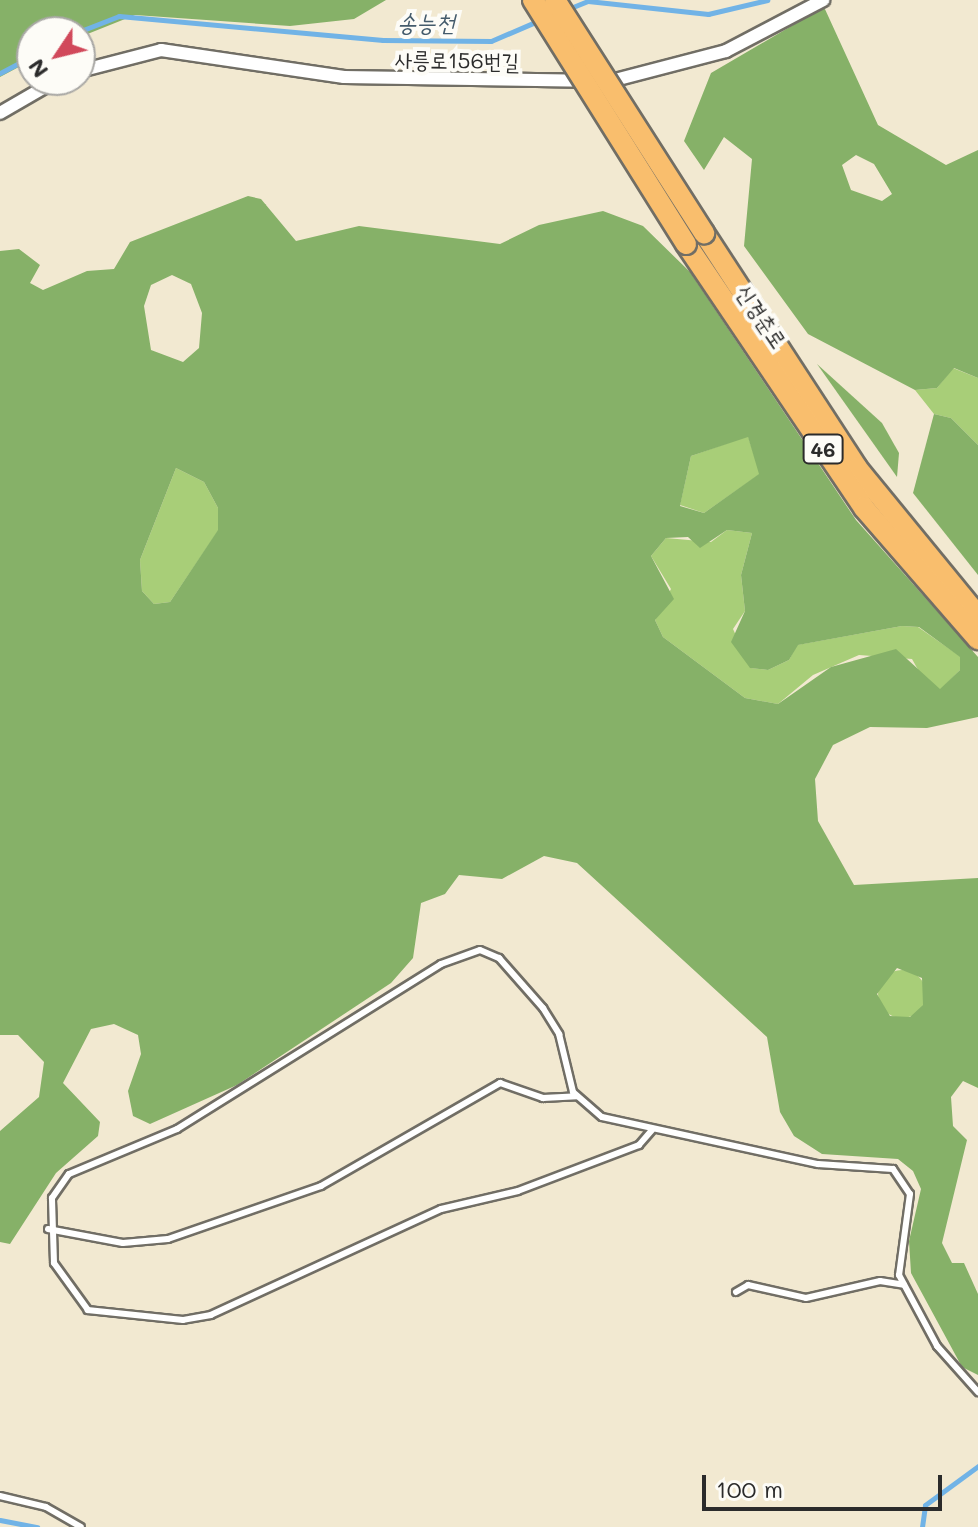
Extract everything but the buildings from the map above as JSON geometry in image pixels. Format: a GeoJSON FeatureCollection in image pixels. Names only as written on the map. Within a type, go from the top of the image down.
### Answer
{"type":"FeatureCollection","features":[{"type":"Feature","properties":{"kind":"highway","name":"신경춘로"},"geometry":{"type":"LineString","coordinates":[[533,0],[686,244],[864,508],[978,639]]}},
{"type":"Feature","properties":{"kind":"highway","name":"신경춘로"},"geometry":{"type":"LineString","coordinates":[[555,0],[857,468],[978,616]]}},
{"type":"Feature","properties":{"kind":"street","name":"사릉로156번길"},"geometry":{"type":"LineString","coordinates":[[96,67],[161,50],[344,77],[611,81],[726,51],[823,0]]}},
{"type":"Feature","properties":{"kind":"street"},"geometry":{"type":"LineString","coordinates":[[0,113],[29,96]]}},
{"type":"Feature","properties":{"kind":"lane"},"geometry":{"type":"LineString","coordinates":[[652,1130],[639,1145],[518,1191],[441,1209],[259,1298],[183,1320],[88,1310],[54,1263],[48,1229],[52,1198],[69,1174],[224,1103],[460,953],[480,950],[515,972],[559,1034],[577,1096],[602,1117],[818,1164],[893,1169],[910,1194],[898,1259],[904,1285],[950,1366],[978,1392]]}},
{"type":"Feature","properties":{"kind":"lane"},"geometry":{"type":"LineString","coordinates":[[48,1229],[123,1243],[168,1239],[321,1186],[500,1083],[543,1098],[577,1096]]}},
{"type":"Feature","properties":{"kind":"lane"},"geometry":{"type":"LineString","coordinates":[[736,1292],[748,1285],[806,1298],[880,1281],[904,1285]]}},
{"type":"Feature","properties":{"kind":"lane"},"geometry":{"type":"LineString","coordinates":[[0,1496],[46,1507],[81,1527]]}},
{"type":"Feature","properties":{"kind":"green space"},"geometry":{"type":"Polygon","coordinates":[[[0,0],[386,0],[354,19],[290,26],[135,15],[96,31],[96,16],[16,16],[16,68],[0,77],[0,0]]]}},
{"type":"Feature","properties":{"kind":"green space"},"geometry":{"type":"Polygon","coordinates":[[[824,7],[878,125],[946,165],[978,150],[978,378],[954,368],[937,388],[915,390],[808,334],[744,246],[752,159],[724,137],[704,170],[684,141],[711,73],[824,7]],[[856,155],[842,165],[851,190],[882,201],[892,194],[874,164],[856,155]]]}},
{"type":"Feature","properties":{"kind":"green space"},"geometry":{"type":"Polygon","coordinates":[[[248,196],[261,199],[296,241],[359,226],[500,244],[539,225],[603,211],[643,226],[690,272],[856,520],[978,657],[978,717],[927,728],[870,727],[833,745],[815,779],[818,821],[854,885],[978,878],[978,1088],[963,1081],[951,1097],[953,1126],[967,1140],[942,1243],[952,1263],[964,1263],[978,1294],[978,1375],[962,1367],[911,1273],[909,1241],[921,1189],[913,1171],[898,1159],[822,1154],[794,1136],[780,1112],[767,1037],[577,863],[544,856],[502,879],[459,875],[445,894],[421,903],[413,958],[391,983],[237,1085],[150,1124],[133,1116],[128,1091],[141,1054],[138,1035],[114,1024],[91,1029],[63,1083],[100,1122],[98,1136],[56,1173],[10,1244],[0,1242],[0,1131],[39,1097],[44,1062],[18,1035],[0,1035],[0,251],[19,249],[40,265],[30,283],[43,290],[87,271],[114,269],[130,242],[248,196]],[[172,275],[151,285],[144,306],[151,350],[183,362],[199,348],[202,313],[191,284],[172,275]],[[748,437],[691,456],[680,506],[704,513],[759,474],[748,437]],[[176,468],[140,560],[142,591],[154,604],[170,602],[218,530],[218,508],[204,482],[176,468]],[[727,530],[700,548],[688,537],[666,538],[651,556],[674,599],[655,620],[663,637],[745,698],[778,704],[831,667],[896,649],[940,689],[960,670],[960,657],[919,627],[902,626],[798,645],[789,660],[768,670],[750,668],[731,642],[745,611],[741,575],[752,533],[727,530]],[[897,968],[877,994],[890,1016],[910,1017],[923,1005],[922,978],[897,968]]]}},
{"type":"Feature","properties":{"kind":"green space"},"geometry":{"type":"Polygon","coordinates":[[[817,364],[882,423],[899,453],[897,477],[817,364]]]}},
{"type":"Feature","properties":{"kind":"green space"},"geometry":{"type":"Polygon","coordinates":[[[953,368],[978,378],[978,445],[951,418],[934,414],[915,390],[937,388],[953,368]]]}},
{"type":"Feature","properties":{"kind":"green space"},"geometry":{"type":"Polygon","coordinates":[[[934,414],[951,418],[978,445],[978,575],[913,493],[934,414]]]}},
{"type":"Feature","properties":{"kind":"green space"},"geometry":{"type":"Polygon","coordinates":[[[748,436],[760,474],[704,513],[680,505],[691,456],[748,436]]]}},
{"type":"Feature","properties":{"kind":"green space"},"geometry":{"type":"Polygon","coordinates":[[[176,468],[204,482],[218,508],[218,531],[170,602],[154,604],[142,591],[140,560],[176,468]]]}},
{"type":"Feature","properties":{"kind":"green space"},"geometry":{"type":"Polygon","coordinates":[[[727,530],[752,533],[741,575],[745,611],[733,629],[751,668],[768,670],[789,660],[797,645],[902,626],[918,627],[961,657],[960,670],[940,690],[926,684],[912,659],[859,655],[813,675],[778,704],[745,698],[663,637],[655,620],[671,589],[651,556],[666,538],[711,542],[727,530]]]}},
{"type":"Feature","properties":{"kind":"green space"},"geometry":{"type":"Polygon","coordinates":[[[902,970],[919,977],[926,994],[919,1011],[902,1018],[885,1011],[878,994],[885,977],[902,970]]]}},
{"type":"Feature","properties":{"kind":"waterway","name":"송능천"},"geometry":{"type":"LineString","coordinates":[[568,9],[588,1],[708,14],[767,0]]}},
{"type":"Feature","properties":{"kind":"waterway","name":"송능천"},"geometry":{"type":"LineString","coordinates":[[96,25],[119,16],[383,40],[491,41],[540,20]]}},
{"type":"Feature","properties":{"kind":"waterway","name":"송능천"},"geometry":{"type":"LineString","coordinates":[[0,73],[16,64]]}},
{"type":"Feature","properties":{"kind":"waterway"},"geometry":{"type":"LineString","coordinates":[[922,1527],[925,1505],[978,1466]]}},
{"type":"Feature","properties":{"kind":"waterway"},"geometry":{"type":"LineString","coordinates":[[0,1520],[37,1527]]}}]}
